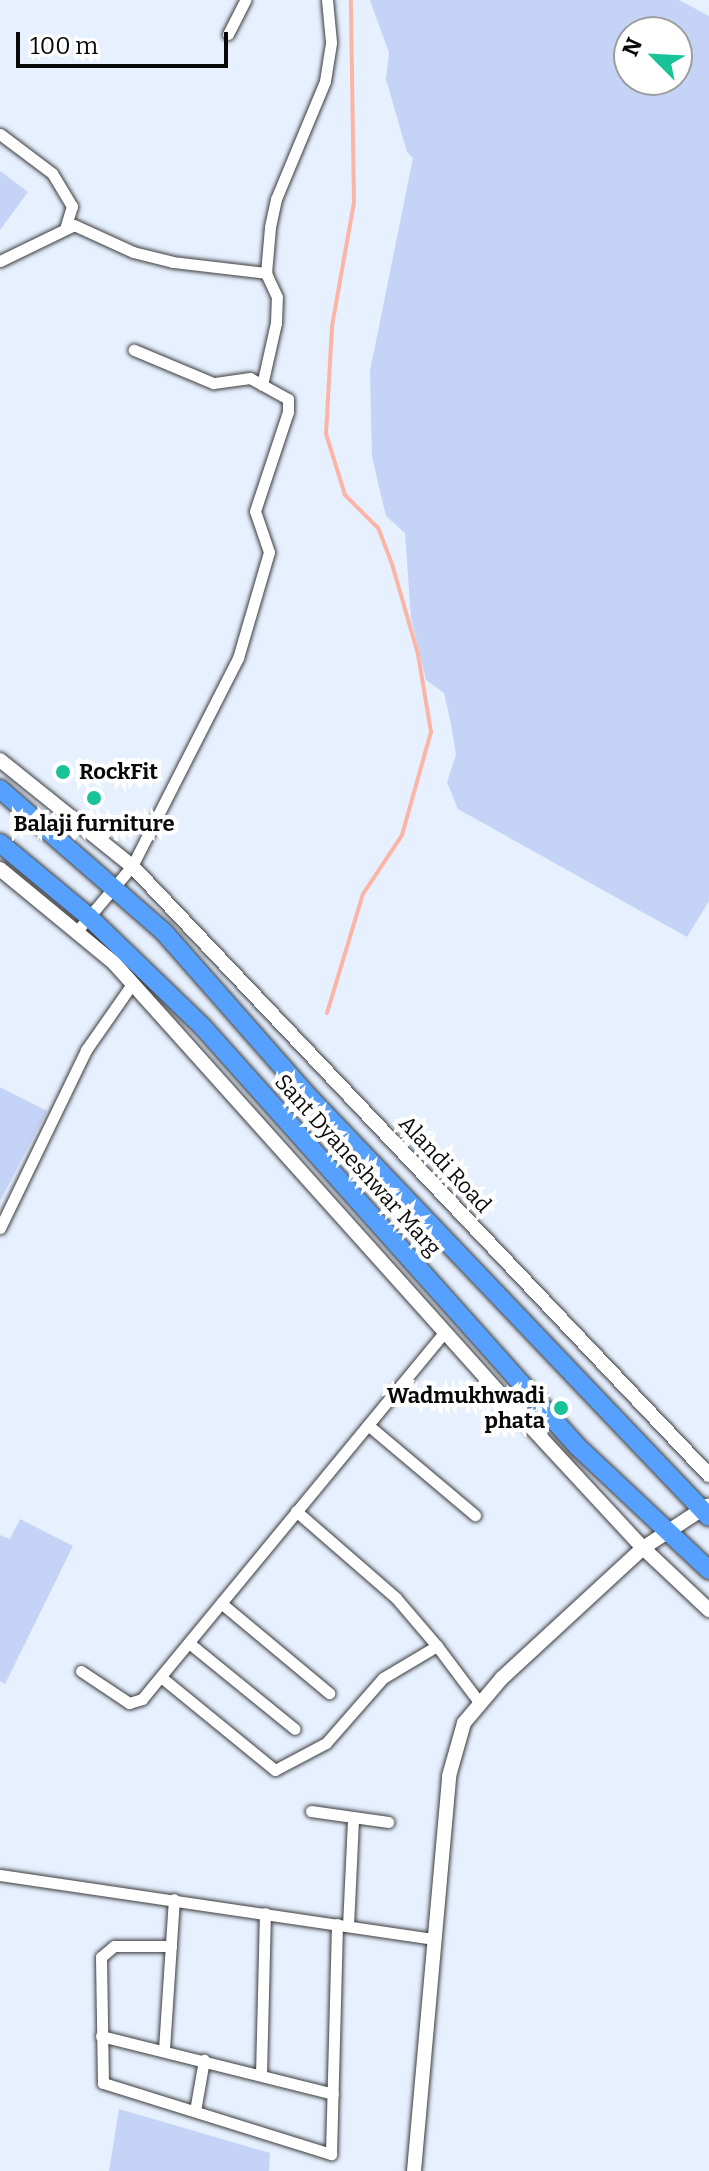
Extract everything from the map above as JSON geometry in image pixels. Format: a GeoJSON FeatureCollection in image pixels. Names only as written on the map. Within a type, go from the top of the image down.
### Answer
{"type":"FeatureCollection","features":[{"type":"Feature","properties":{"kind":"main road"},"geometry":{"type":"LineString","coordinates":[[0,789],[110,882]]}},
{"type":"Feature","properties":{"kind":"main road","name":"Sant Dyaneshwar Marg"},"geometry":{"type":"LineString","coordinates":[[0,843],[83,924],[202,1026],[524,1389],[667,1533],[709,1570]]}},
{"type":"Feature","properties":{"kind":"main road","name":"Sant Dyaneshwar Marg"},"geometry":{"type":"LineString","coordinates":[[110,882],[163,931],[308,1096],[706,1511]]}},
{"type":"Feature","properties":{"kind":"street"},"geometry":{"type":"LineString","coordinates":[[228,34],[245,0]]}},
{"type":"Feature","properties":{"kind":"street"},"geometry":{"type":"LineString","coordinates":[[262,385],[276,323],[277,297],[266,273],[276,199],[325,81],[331,42],[327,0]]}},
{"type":"Feature","properties":{"kind":"street"},"geometry":{"type":"LineString","coordinates":[[0,134],[52,173],[72,206],[66,226]]}},
{"type":"Feature","properties":{"kind":"street"},"geometry":{"type":"LineString","coordinates":[[0,261],[66,226],[80,226],[133,252],[191,267],[266,273]]}},
{"type":"Feature","properties":{"kind":"street"},"geometry":{"type":"LineString","coordinates":[[83,924],[110,882],[132,866],[238,658],[260,592],[269,544],[255,511],[289,403],[262,385],[241,376],[213,383],[134,350]]}},
{"type":"Feature","properties":{"kind":"street","name":"Alandi Road"},"geometry":{"type":"LineString","coordinates":[[0,760],[132,866],[709,1475]]}},
{"type":"Feature","properties":{"kind":"street"},"geometry":{"type":"LineString","coordinates":[[0,869],[44,903],[83,924],[132,984],[444,1332],[643,1548],[709,1610]]}},
{"type":"Feature","properties":{"kind":"street"},"geometry":{"type":"LineString","coordinates":[[0,1228],[86,1050],[132,984]]}},
{"type":"Feature","properties":{"kind":"street"},"geometry":{"type":"LineString","coordinates":[[81,1671],[129,1703],[142,1699],[444,1332]]}},
{"type":"Feature","properties":{"kind":"street"},"geometry":{"type":"LineString","coordinates":[[368,1425],[475,1515]]}},
{"type":"Feature","properties":{"kind":"street"},"geometry":{"type":"LineString","coordinates":[[296,1511],[396,1598],[479,1702]]}},
{"type":"Feature","properties":{"kind":"street"},"geometry":{"type":"LineString","coordinates":[[414,2171],[449,1776],[464,1723],[479,1702],[643,1548],[706,1511]]}},
{"type":"Feature","properties":{"kind":"street"},"geometry":{"type":"LineString","coordinates":[[221,1603],[329,1693]]}},
{"type":"Feature","properties":{"kind":"street"},"geometry":{"type":"LineString","coordinates":[[189,1643],[295,1729]]}},
{"type":"Feature","properties":{"kind":"street"},"geometry":{"type":"LineString","coordinates":[[161,1677],[275,1770],[326,1743],[383,1678],[437,1646]]}},
{"type":"Feature","properties":{"kind":"street"},"geometry":{"type":"LineString","coordinates":[[311,1811],[388,1822]]}},
{"type":"Feature","properties":{"kind":"street"},"geometry":{"type":"LineString","coordinates":[[171,1946],[106,1950],[99,1967],[103,2083],[331,2154],[342,1925],[353,1818]]}},
{"type":"Feature","properties":{"kind":"street"},"geometry":{"type":"LineString","coordinates":[[0,1875],[434,1939]]}},
{"type":"Feature","properties":{"kind":"street"},"geometry":{"type":"LineString","coordinates":[[164,2049],[174,1899]]}},
{"type":"Feature","properties":{"kind":"street"},"geometry":{"type":"LineString","coordinates":[[261,2075],[265,1913]]}},
{"type":"Feature","properties":{"kind":"street"},"geometry":{"type":"LineString","coordinates":[[101,2036],[164,2049],[333,2094]]}},
{"type":"Feature","properties":{"kind":"street"},"geometry":{"type":"LineString","coordinates":[[195,2111],[204,2060]]}},
{"type":"Feature","properties":{"kind":"shaded area"},"geometry":{"type":"Polygon","coordinates":[[[370,0],[679,0],[709,16],[709,901],[687,937],[458,809],[447,782],[456,755],[444,693],[426,680],[411,618],[405,533],[386,516],[372,457],[370,371],[413,158],[407,152],[386,79],[389,53],[370,0]]]}},
{"type":"Feature","properties":{"kind":"shaded area"},"geometry":{"type":"Polygon","coordinates":[[[0,171],[28,192],[0,230],[0,171]]]}},
{"type":"Feature","properties":{"kind":"shaded area"},"geometry":{"type":"Polygon","coordinates":[[[0,1087],[47,1111],[0,1201],[0,1087]]]}},
{"type":"Feature","properties":{"kind":"shaded area"},"geometry":{"type":"Polygon","coordinates":[[[20,1519],[73,1546],[5,1684],[0,1681],[0,1535],[10,1539],[20,1519]]]}},
{"type":"Feature","properties":{"kind":"shaded area"},"geometry":{"type":"Polygon","coordinates":[[[119,2109],[270,2153],[269,2171],[109,2171],[119,2109]]]}},
{"type":"Feature","properties":{"kind":"waterway"},"geometry":{"type":"LineString","coordinates":[[327,1013],[363,894],[402,835],[431,732],[418,654],[392,564],[378,528],[345,495],[326,434],[332,326],[354,202],[351,0]]}},
{"type":"Feature","properties":{"kind":"place","name":"RockFit"},"geometry":{"type":"Point","coordinates":[63,772]}},
{"type":"Feature","properties":{"kind":"place","name":"Balaji furniture"},"geometry":{"type":"Point","coordinates":[94,798]}},
{"type":"Feature","properties":{"kind":"place","name":"Wadmukhwadi phata"},"geometry":{"type":"Point","coordinates":[561,1408]}}]}
